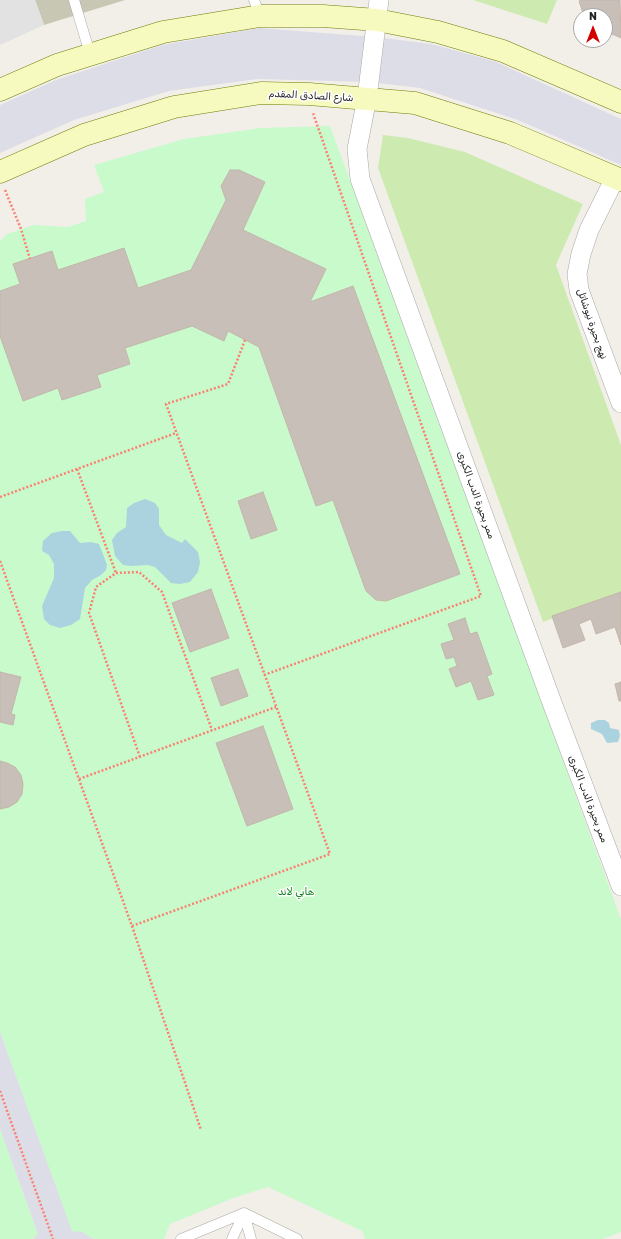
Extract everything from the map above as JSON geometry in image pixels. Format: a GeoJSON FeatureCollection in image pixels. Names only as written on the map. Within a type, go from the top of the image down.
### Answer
{"type":"FeatureCollection","features":[{"type":"Feature","properties":{"kind":"main road"},"geometry":{"type":"LineString","coordinates":[[0,90],[57,64],[163,32],[257,8],[323,16],[378,10],[438,32],[503,51],[621,102]]}},
{"type":"Feature","properties":{"kind":"main road","name":"شارع الصادق المقدم"},"geometry":{"type":"LineString","coordinates":[[2,179],[84,134],[174,107],[261,93],[367,98],[415,103],[495,128],[618,179]]}},
{"type":"Feature","properties":{"kind":"street","name":"ممر بحيرة الدب الكبرى"},"geometry":{"type":"LineString","coordinates":[[378,10],[367,98],[357,149],[360,179],[551,700],[621,886]]}},
{"type":"Feature","properties":{"kind":"street","name":"نهج بحيرة نيوشاتل"},"geometry":{"type":"LineString","coordinates":[[618,179],[589,230],[581,254],[577,274],[579,290],[621,403]]}},
{"type":"Feature","properties":{"kind":"lane"},"geometry":{"type":"LineString","coordinates":[[74,0],[90,54]]}},
{"type":"Feature","properties":{"kind":"lane"},"geometry":{"type":"LineString","coordinates":[[181,1239],[244,1213],[297,1239]]}},
{"type":"Feature","properties":{"kind":"lane"},"geometry":{"type":"LineString","coordinates":[[232,1239],[244,1213]]}},
{"type":"Feature","properties":{"kind":"lane"},"geometry":{"type":"LineString","coordinates":[[244,1213],[251,1239]]}},
{"type":"Feature","properties":{"kind":"path"},"geometry":{"type":"LineString","coordinates":[[264,675],[481,596],[316,126]]}},
{"type":"Feature","properties":{"kind":"path"},"geometry":{"type":"LineString","coordinates":[[2,179],[21,229],[30,258]]}},
{"type":"Feature","properties":{"kind":"path"},"geometry":{"type":"LineString","coordinates":[[132,926],[330,854],[166,404],[228,384],[245,340]]}},
{"type":"Feature","properties":{"kind":"path"},"geometry":{"type":"LineString","coordinates":[[0,497],[176,433]]}},
{"type":"Feature","properties":{"kind":"path"},"geometry":{"type":"LineString","coordinates":[[77,469],[116,573]]}},
{"type":"Feature","properties":{"kind":"path"},"geometry":{"type":"LineString","coordinates":[[0,561],[132,926],[201,1130]]}},
{"type":"Feature","properties":{"kind":"path"},"geometry":{"type":"LineString","coordinates":[[140,757],[89,613],[96,588],[116,573],[139,572],[162,592],[212,730]]}},
{"type":"Feature","properties":{"kind":"path"},"geometry":{"type":"LineString","coordinates":[[79,779],[276,707]]}},
{"type":"Feature","properties":{"kind":"path"},"geometry":{"type":"LineString","coordinates":[[0,1091],[53,1239]]}},
{"type":"Feature","properties":{"kind":"shaded area"},"geometry":{"type":"Polygon","coordinates":[[[0,0],[35,0],[44,25],[0,45],[0,0]]]}},
{"type":"Feature","properties":{"kind":"shaded area"},"geometry":{"type":"Polygon","coordinates":[[[35,0],[125,0],[44,25],[35,0]]]}},
{"type":"Feature","properties":{"kind":"shaded area"},"geometry":{"type":"Polygon","coordinates":[[[259,28],[375,37],[431,44],[494,61],[621,119],[621,165],[518,120],[420,88],[369,82],[257,79],[169,91],[74,120],[0,153],[0,105],[56,80],[162,45],[259,28]]]}},
{"type":"Feature","properties":{"kind":"shaded area"},"geometry":{"type":"Polygon","coordinates":[[[0,1032],[72,1231],[82,1232],[94,1239],[33,1239],[38,1234],[0,1129],[0,1032]]]}},
{"type":"Feature","properties":{"kind":"green space"},"geometry":{"type":"Polygon","coordinates":[[[473,0],[557,0],[547,24],[473,0]]]}},
{"type":"Feature","properties":{"kind":"green space","name":"هابي لاند"},"geometry":{"type":"Polygon","coordinates":[[[330,126],[621,919],[621,1232],[603,1239],[365,1239],[362,1231],[268,1187],[233,1198],[170,1224],[164,1239],[94,1239],[82,1232],[72,1232],[0,1032],[0,241],[7,234],[34,225],[68,227],[86,221],[85,199],[104,192],[94,165],[184,139],[261,128],[330,126]]]}},
{"type":"Feature","properties":{"kind":"green space"},"geometry":{"type":"Polygon","coordinates":[[[383,135],[408,138],[465,152],[583,204],[556,265],[621,445],[621,594],[543,622],[378,168],[383,135]]]}},
{"type":"Feature","properties":{"kind":"green space"},"geometry":{"type":"Polygon","coordinates":[[[0,1129],[38,1234],[33,1239],[0,1239],[0,1129]]]}},
{"type":"Feature","properties":{"kind":"water"},"geometry":{"type":"Polygon","coordinates":[[[145,499],[155,503],[159,509],[159,525],[166,535],[182,543],[185,539],[198,552],[200,562],[198,572],[190,582],[180,584],[171,583],[155,567],[148,565],[123,565],[115,556],[112,540],[117,533],[126,527],[127,508],[134,503],[145,499]]]}},
{"type":"Feature","properties":{"kind":"water"},"geometry":{"type":"Polygon","coordinates":[[[70,531],[80,543],[91,542],[99,544],[107,565],[106,570],[92,580],[85,588],[80,619],[71,625],[60,628],[50,625],[44,619],[42,606],[54,578],[54,564],[49,555],[42,551],[43,541],[52,533],[70,531]]]}},
{"type":"Feature","properties":{"kind":"water"},"geometry":{"type":"Polygon","coordinates":[[[598,720],[605,720],[609,723],[610,728],[619,730],[620,736],[618,742],[607,743],[602,734],[591,729],[591,723],[598,720]]]}},
{"type":"Feature","properties":{"kind":"building"},"geometry":{"type":"Polygon","coordinates":[[[620,0],[621,38],[613,34],[613,8],[581,8],[579,1],[620,0]]]}},
{"type":"Feature","properties":{"kind":"building"},"geometry":{"type":"Polygon","coordinates":[[[230,170],[239,170],[265,182],[243,230],[326,269],[310,302],[353,286],[460,574],[386,601],[376,600],[366,591],[333,500],[316,506],[259,347],[228,331],[224,341],[192,326],[125,348],[130,364],[97,375],[101,387],[62,400],[58,388],[23,401],[0,336],[0,291],[20,284],[13,264],[52,251],[58,270],[124,248],[138,288],[191,270],[226,200],[221,186],[230,170]]]}},
{"type":"Feature","properties":{"kind":"building"},"geometry":{"type":"Polygon","coordinates":[[[263,492],[277,530],[251,539],[238,501],[263,492]]]}},
{"type":"Feature","properties":{"kind":"building"},"geometry":{"type":"Polygon","coordinates":[[[211,589],[229,638],[190,652],[172,603],[211,589]]]}},
{"type":"Feature","properties":{"kind":"building"},"geometry":{"type":"Polygon","coordinates":[[[621,592],[621,645],[615,627],[596,634],[591,619],[579,624],[585,640],[563,648],[552,616],[621,592]]]}},
{"type":"Feature","properties":{"kind":"building"},"geometry":{"type":"Polygon","coordinates":[[[465,618],[470,634],[477,632],[492,674],[487,676],[494,695],[478,700],[471,681],[456,687],[449,669],[457,666],[454,657],[446,659],[441,644],[454,640],[448,624],[465,618]]]}},
{"type":"Feature","properties":{"kind":"building"},"geometry":{"type":"Polygon","coordinates":[[[238,669],[248,696],[221,706],[211,678],[238,669]]]}},
{"type":"Feature","properties":{"kind":"building"},"geometry":{"type":"Polygon","coordinates":[[[0,672],[21,677],[11,714],[15,715],[13,725],[0,722],[0,672]]]}},
{"type":"Feature","properties":{"kind":"building"},"geometry":{"type":"Polygon","coordinates":[[[621,682],[621,701],[619,701],[615,684],[621,682]]]}},
{"type":"Feature","properties":{"kind":"building"},"geometry":{"type":"Polygon","coordinates":[[[263,726],[293,809],[247,826],[216,743],[263,726]]]}},
{"type":"Feature","properties":{"kind":"building"},"geometry":{"type":"Polygon","coordinates":[[[0,761],[15,767],[21,775],[23,784],[22,794],[17,802],[9,807],[0,809],[0,761]]]}}]}
